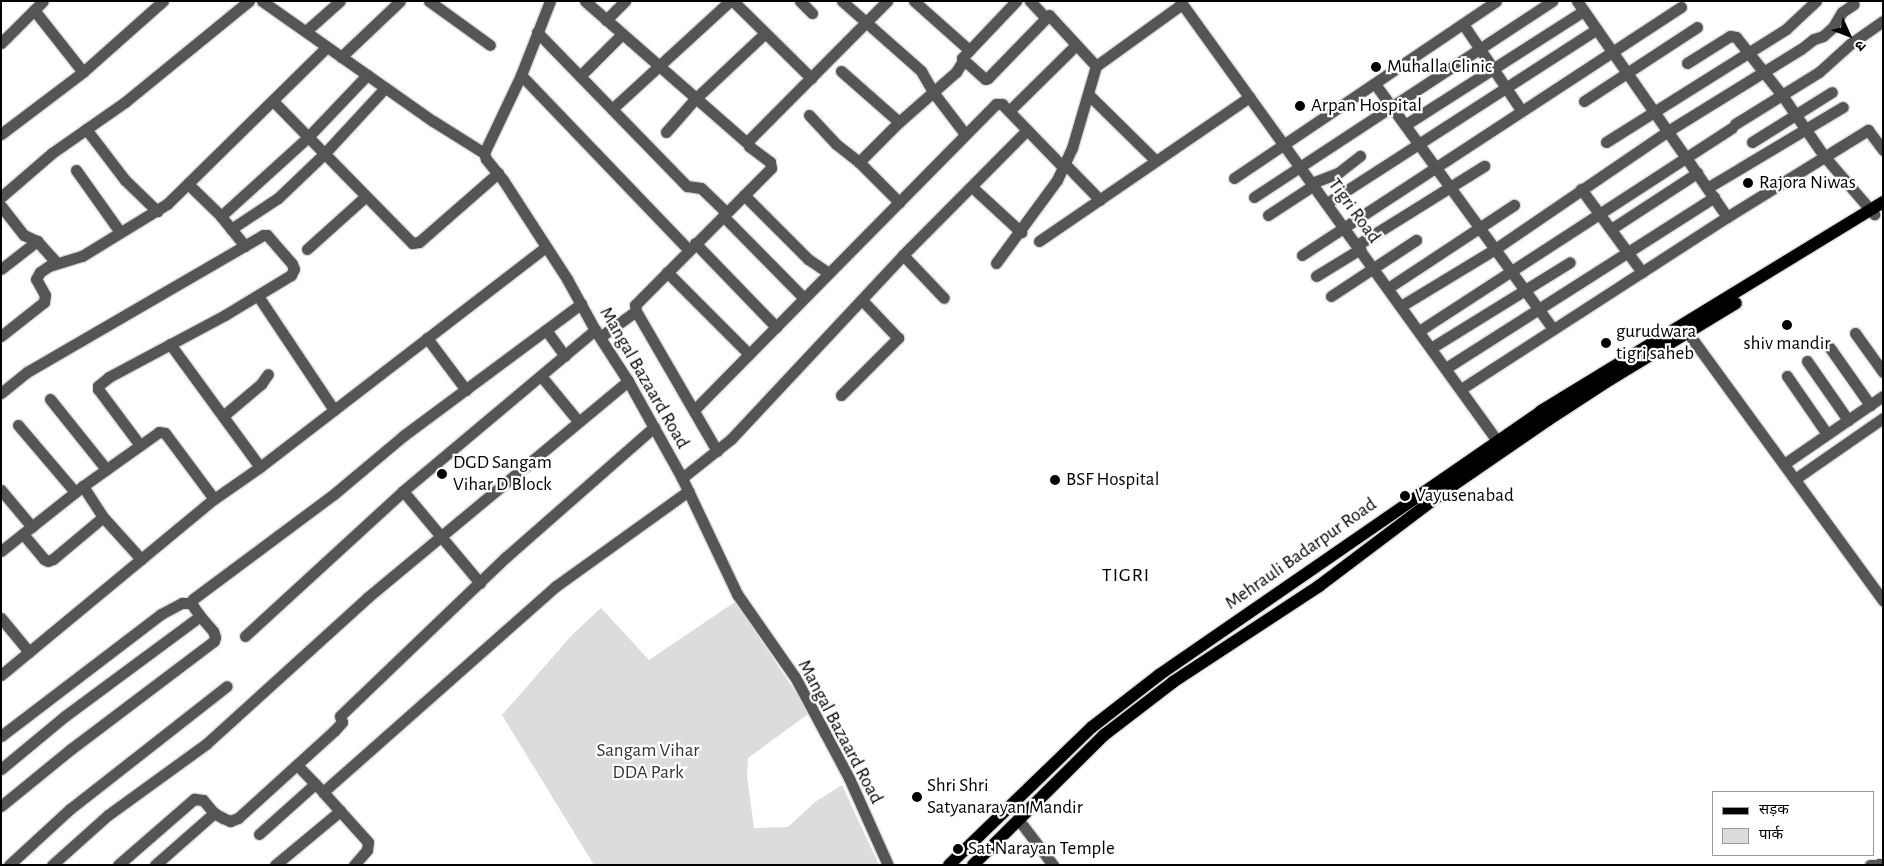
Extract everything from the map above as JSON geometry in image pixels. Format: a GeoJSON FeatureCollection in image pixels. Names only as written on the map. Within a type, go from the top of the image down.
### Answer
{"type":"FeatureCollection","features":[{"type":"Feature","properties":{"kind":"main road","name":"Mehrauli Badarpur Road"},"geometry":{"type":"LineString","coordinates":[[973,865],[1104,735],[1173,682],[1318,586],[1449,488],[1548,420],[1610,379],[1688,333],[1876,211],[1883,202]]}},
{"type":"Feature","properties":{"kind":"main road","name":"Mehrauli Badarpur Road"},"geometry":{"type":"LineString","coordinates":[[949,865],[1092,727],[1133,694],[1335,552],[1541,411],[1605,371],[1876,211]]}},
{"type":"Feature","properties":{"kind":"main road"},"geometry":{"type":"LineString","coordinates":[[1027,789],[1038,800]]}},
{"type":"Feature","properties":{"kind":"street"},"geometry":{"type":"LineString","coordinates":[[1,134],[83,72],[163,1]]}},
{"type":"Feature","properties":{"kind":"street"},"geometry":{"type":"LineString","coordinates":[[1,198],[52,153],[125,102],[249,1]]}},
{"type":"Feature","properties":{"kind":"street","name":"Mangal Bazaard Road"},"geometry":{"type":"LineString","coordinates":[[262,1],[433,121],[484,153],[486,159],[546,247],[654,427],[682,478],[737,594],[795,677],[848,778],[886,865]]}},
{"type":"Feature","properties":{"kind":"street"},"geometry":{"type":"LineString","coordinates":[[306,31],[340,1]]}},
{"type":"Feature","properties":{"kind":"street"},"geometry":{"type":"LineString","coordinates":[[342,57],[400,1]]}},
{"type":"Feature","properties":{"kind":"street"},"geometry":{"type":"LineString","coordinates":[[429,1],[490,45]]}},
{"type":"Feature","properties":{"kind":"street"},"geometry":{"type":"LineString","coordinates":[[484,153],[521,75],[550,1]]}},
{"type":"Feature","properties":{"kind":"street"},"geometry":{"type":"LineString","coordinates":[[585,1],[772,166],[638,301],[635,308],[717,451]]}},
{"type":"Feature","properties":{"kind":"street"},"geometry":{"type":"LineString","coordinates":[[606,20],[626,1]]}},
{"type":"Feature","properties":{"kind":"street"},"geometry":{"type":"LineString","coordinates":[[612,108],[731,1],[811,78]]}},
{"type":"Feature","properties":{"kind":"street"},"geometry":{"type":"LineString","coordinates":[[800,1],[812,13]]}},
{"type":"Feature","properties":{"kind":"street"},"geometry":{"type":"LineString","coordinates":[[842,1],[920,71],[933,92],[965,134]]}},
{"type":"Feature","properties":{"kind":"street"},"geometry":{"type":"LineString","coordinates":[[747,143],[887,1]]}},
{"type":"Feature","properties":{"kind":"street"},"geometry":{"type":"LineString","coordinates":[[914,1],[988,79],[1049,15],[1096,66]]}},
{"type":"Feature","properties":{"kind":"street"},"geometry":{"type":"LineString","coordinates":[[859,162],[899,122],[956,72],[966,55],[1016,1]]}},
{"type":"Feature","properties":{"kind":"street"},"geometry":{"type":"LineString","coordinates":[[1030,1],[1046,18]]}},
{"type":"Feature","properties":{"kind":"street"},"geometry":{"type":"LineString","coordinates":[[1234,178],[1496,1]]}},
{"type":"Feature","properties":{"kind":"street"},"geometry":{"type":"LineString","coordinates":[[1254,197],[1552,1]]}},
{"type":"Feature","properties":{"kind":"street"},"geometry":{"type":"LineString","coordinates":[[1606,142],[1786,29],[1816,1]]}},
{"type":"Feature","properties":{"kind":"street"},"geometry":{"type":"LineString","coordinates":[[996,263],[1048,194],[1064,165],[1072,148],[1096,66],[1181,3]]}},
{"type":"Feature","properties":{"kind":"street","name":"Tigri Road"},"geometry":{"type":"LineString","coordinates":[[1181,3],[1285,144],[1498,442]]}},
{"type":"Feature","properties":{"kind":"street"},"geometry":{"type":"LineString","coordinates":[[1401,306],[1495,249],[1668,132],[1765,72],[1814,39],[1829,32],[1842,12],[1854,4]]}},
{"type":"Feature","properties":{"kind":"street"},"geometry":{"type":"LineString","coordinates":[[1,43],[38,5],[83,72]]}},
{"type":"Feature","properties":{"kind":"street"},"geometry":{"type":"LineString","coordinates":[[1405,125],[1492,68],[1580,6],[1727,217]]}},
{"type":"Feature","properties":{"kind":"street"},"geometry":{"type":"LineString","coordinates":[[1302,255],[1681,7]]}},
{"type":"Feature","properties":{"kind":"street"},"geometry":{"type":"LineString","coordinates":[[1419,331],[1686,156],[1819,72],[1850,44],[1883,21]]}},
{"type":"Feature","properties":{"kind":"street"},"geometry":{"type":"LineString","coordinates":[[1463,24],[1521,110]]}},
{"type":"Feature","properties":{"kind":"street"},"geometry":{"type":"LineString","coordinates":[[1584,101],[1698,27]]}},
{"type":"Feature","properties":{"kind":"street"},"geometry":{"type":"LineString","coordinates":[[1327,203],[1597,28]]}},
{"type":"Feature","properties":{"kind":"street"},"geometry":{"type":"LineString","coordinates":[[537,32],[688,186],[701,188],[804,298]]}},
{"type":"Feature","properties":{"kind":"street"},"geometry":{"type":"LineString","coordinates":[[666,132],[696,99],[765,33]]}},
{"type":"Feature","properties":{"kind":"street"},"geometry":{"type":"LineString","coordinates":[[580,76],[622,34]]}},
{"type":"Feature","properties":{"kind":"street"},"geometry":{"type":"LineString","coordinates":[[1687,63],[1732,35],[1736,37],[1765,72],[1824,156],[1876,211]]}},
{"type":"Feature","properties":{"kind":"street"},"geometry":{"type":"LineString","coordinates":[[1010,111],[1076,45]]}},
{"type":"Feature","properties":{"kind":"street"},"geometry":{"type":"LineString","coordinates":[[1,336],[43,304],[46,298],[36,277],[42,270],[57,263],[82,256],[157,211],[188,184],[327,47]]}},
{"type":"Feature","properties":{"kind":"street"},"geometry":{"type":"LineString","coordinates":[[841,71],[899,122]]}},
{"type":"Feature","properties":{"kind":"street"},"geometry":{"type":"LineString","coordinates":[[221,216],[308,137],[367,75]]}},
{"type":"Feature","properties":{"kind":"street"},"geometry":{"type":"LineString","coordinates":[[521,75],[692,247],[776,327]]}},
{"type":"Feature","properties":{"kind":"street"},"geometry":{"type":"LineString","coordinates":[[1375,84],[1553,330]]}},
{"type":"Feature","properties":{"kind":"street"},"geometry":{"type":"LineString","coordinates":[[231,229],[278,198],[324,154],[385,88]]}},
{"type":"Feature","properties":{"kind":"street"},"geometry":{"type":"LineString","coordinates":[[1752,142],[1832,92]]}},
{"type":"Feature","properties":{"kind":"street"},"geometry":{"type":"LineString","coordinates":[[1088,94],[1156,161]]}},
{"type":"Feature","properties":{"kind":"street"},"geometry":{"type":"LineString","coordinates":[[1039,241],[1249,97]]}},
{"type":"Feature","properties":{"kind":"street"},"geometry":{"type":"LineString","coordinates":[[273,101],[408,242],[416,244],[498,174]]}},
{"type":"Feature","properties":{"kind":"street"},"geometry":{"type":"LineString","coordinates":[[694,410],[996,104],[1002,104],[1010,111],[1027,130],[1100,200]]}},
{"type":"Feature","properties":{"kind":"street"},"geometry":{"type":"LineString","coordinates":[[1446,368],[1587,280],[1711,193],[1843,107]]}},
{"type":"Feature","properties":{"kind":"street"},"geometry":{"type":"LineString","coordinates":[[809,115],[836,144],[859,162],[899,202]]}},
{"type":"Feature","properties":{"kind":"street"},"geometry":{"type":"LineString","coordinates":[[86,129],[125,180],[157,211]]}},
{"type":"Feature","properties":{"kind":"street"},"geometry":{"type":"LineString","coordinates":[[682,478],[731,439],[904,255],[1027,130]]}},
{"type":"Feature","properties":{"kind":"street"},"geometry":{"type":"LineString","coordinates":[[1461,389],[1727,217],[1868,130],[1883,150]]}},
{"type":"Feature","properties":{"kind":"street"},"geometry":{"type":"LineString","coordinates":[[1268,215],[1313,184],[1338,173],[1360,156]]}},
{"type":"Feature","properties":{"kind":"street"},"geometry":{"type":"LineString","coordinates":[[1316,276],[1484,166]]}},
{"type":"Feature","properties":{"kind":"street"},"geometry":{"type":"LineString","coordinates":[[76,170],[120,232]]}},
{"type":"Feature","properties":{"kind":"street"},"geometry":{"type":"LineString","coordinates":[[1611,229],[1697,173]]}},
{"type":"Feature","properties":{"kind":"street"},"geometry":{"type":"LineString","coordinates":[[188,184],[221,216],[244,246]]}},
{"type":"Feature","properties":{"kind":"street"},"geometry":{"type":"LineString","coordinates":[[972,187],[1020,232]]}},
{"type":"Feature","properties":{"kind":"street"},"geometry":{"type":"LineString","coordinates":[[1581,190],[1642,272]]}},
{"type":"Feature","properties":{"kind":"street"},"geometry":{"type":"LineString","coordinates":[[744,195],[808,259],[829,273]]}},
{"type":"Feature","properties":{"kind":"street"},"geometry":{"type":"LineString","coordinates":[[307,249],[365,197]]}},
{"type":"Feature","properties":{"kind":"street"},"geometry":{"type":"LineString","coordinates":[[1388,288],[1514,205]]}},
{"type":"Feature","properties":{"kind":"street"},"geometry":{"type":"LineString","coordinates":[[1,206],[24,235],[37,241],[57,263]]}},
{"type":"Feature","properties":{"kind":"street"},"geometry":{"type":"LineString","coordinates":[[1,393],[27,372],[263,235],[267,235],[294,268],[291,275],[258,296],[109,377],[98,386],[98,389],[139,444]]}},
{"type":"Feature","properties":{"kind":"street"},"geometry":{"type":"LineString","coordinates":[[1331,296],[1416,240]]}},
{"type":"Feature","properties":{"kind":"street"},"geometry":{"type":"LineString","coordinates":[[1,268],[37,241]]}},
{"type":"Feature","properties":{"kind":"street"},"geometry":{"type":"LineString","coordinates":[[1,674],[214,499],[260,467],[546,247]]}},
{"type":"Feature","properties":{"kind":"street"},"geometry":{"type":"LineString","coordinates":[[904,255],[944,298]]}},
{"type":"Feature","properties":{"kind":"street"},"geometry":{"type":"LineString","coordinates":[[1431,348],[1570,262]]}},
{"type":"Feature","properties":{"kind":"street"},"geometry":{"type":"LineString","coordinates":[[667,272],[750,354]]}},
{"type":"Feature","properties":{"kind":"street"},"geometry":{"type":"LineString","coordinates":[[1587,280],[1600,299]]}},
{"type":"Feature","properties":{"kind":"street"},"geometry":{"type":"LineString","coordinates":[[258,296],[334,410]]}},
{"type":"Feature","properties":{"kind":"street"},"geometry":{"type":"LineString","coordinates":[[841,396],[898,338],[862,300]]}},
{"type":"Feature","properties":{"kind":"street"},"geometry":{"type":"LineString","coordinates":[[1,736],[161,614],[182,603],[191,603],[466,390],[581,304]]}},
{"type":"Feature","properties":{"kind":"street"},"geometry":{"type":"LineString","coordinates":[[245,636],[404,491],[565,356],[598,333],[636,311]]}},
{"type":"Feature","properties":{"kind":"street"},"geometry":{"type":"LineString","coordinates":[[546,330],[565,356]]}},
{"type":"Feature","properties":{"kind":"street"},"geometry":{"type":"LineString","coordinates":[[1688,333],[1883,600]]}},
{"type":"Feature","properties":{"kind":"street"},"geometry":{"type":"LineString","coordinates":[[1855,333],[1883,372]]}},
{"type":"Feature","properties":{"kind":"street"},"geometry":{"type":"LineString","coordinates":[[427,338],[466,390]]}},
{"type":"Feature","properties":{"kind":"street"},"geometry":{"type":"LineString","coordinates":[[170,344],[260,467]]}},
{"type":"Feature","properties":{"kind":"street"},"geometry":{"type":"LineString","coordinates":[[1830,348],[1870,405]]}},
{"type":"Feature","properties":{"kind":"street"},"geometry":{"type":"LineString","coordinates":[[1807,361],[1848,420]]}},
{"type":"Feature","properties":{"kind":"street"},"geometry":{"type":"LineString","coordinates":[[223,416],[261,384],[268,374]]}},
{"type":"Feature","properties":{"kind":"street"},"geometry":{"type":"LineString","coordinates":[[542,376],[578,421]]}},
{"type":"Feature","properties":{"kind":"street"},"geometry":{"type":"LineString","coordinates":[[1787,376],[1827,434]]}},
{"type":"Feature","properties":{"kind":"street"},"geometry":{"type":"LineString","coordinates":[[52,865],[108,815],[206,744],[368,597],[441,534],[628,381]]}},
{"type":"Feature","properties":{"kind":"street"},"geometry":{"type":"LineString","coordinates":[[1784,464],[1883,396]]}},
{"type":"Feature","properties":{"kind":"street"},"geometry":{"type":"LineString","coordinates":[[50,399],[106,469]]}},
{"type":"Feature","properties":{"kind":"street"},"geometry":{"type":"LineString","coordinates":[[1795,479],[1882,419]]}},
{"type":"Feature","properties":{"kind":"street"},"geometry":{"type":"LineString","coordinates":[[18,426],[79,489],[142,559]]}},
{"type":"Feature","properties":{"kind":"street"},"geometry":{"type":"LineString","coordinates":[[118,865],[194,799],[203,800],[214,812],[230,821],[238,818],[334,731],[342,722],[340,716],[561,507],[654,427]]}},
{"type":"Feature","properties":{"kind":"street"},"geometry":{"type":"LineString","coordinates":[[1,551],[79,489],[156,432],[163,432],[214,499]]}},
{"type":"Feature","properties":{"kind":"street"},"geometry":{"type":"LineString","coordinates":[[1,490],[44,559],[48,561],[53,559],[103,517]]}},
{"type":"Feature","properties":{"kind":"street"},"geometry":{"type":"LineString","coordinates":[[404,491],[480,584]]}},
{"type":"Feature","properties":{"kind":"street"},"geometry":{"type":"LineString","coordinates":[[258,834],[319,788],[556,586],[688,492]]}},
{"type":"Feature","properties":{"kind":"street"},"geometry":{"type":"LineString","coordinates":[[1,806],[71,749],[214,641],[215,637],[212,631],[191,603]]}},
{"type":"Feature","properties":{"kind":"street"},"geometry":{"type":"LineString","coordinates":[[1,769],[65,716],[200,616]]}},
{"type":"Feature","properties":{"kind":"street"},"geometry":{"type":"LineString","coordinates":[[1,618],[29,652]]}},
{"type":"Feature","properties":{"kind":"street"},"geometry":{"type":"LineString","coordinates":[[10,865],[70,809],[226,686]]}},
{"type":"Feature","properties":{"kind":"street"},"geometry":{"type":"LineString","coordinates":[[297,764],[368,842],[366,850],[354,865]]}},
{"type":"Feature","properties":{"kind":"street"},"geometry":{"type":"LineString","coordinates":[[155,865],[214,812]]}},
{"type":"Feature","properties":{"kind":"street"},"geometry":{"type":"LineString","coordinates":[[275,865],[340,812]]}},
{"type":"Feature","properties":{"kind":"street"},"geometry":{"type":"LineString","coordinates":[[1018,819],[1049,864]]}},
{"type":"Feature","properties":{"kind":"street"},"geometry":{"type":"LineString","coordinates":[[1870,865],[1883,864]]}},
{"type":"Feature","properties":{"kind":"green space","name":"Sangam Vihar DDA Park"},"geometry":{"type":"Polygon","coordinates":[[[735,602],[801,700],[808,714],[748,758],[747,776],[754,828],[788,827],[815,802],[842,785],[879,865],[594,865],[502,715],[572,635],[601,608],[649,660],[735,602]]]}},
{"type":"Feature","properties":{"kind":"place","name":"Muhalla Clinic"},"geometry":{"type":"Point","coordinates":[1376,67]}},
{"type":"Feature","properties":{"kind":"place","name":"Arpan Hospital"},"geometry":{"type":"Point","coordinates":[1300,106]}},
{"type":"Feature","properties":{"kind":"place","name":"Rajora Niwas"},"geometry":{"type":"Point","coordinates":[1748,183]}},
{"type":"Feature","properties":{"kind":"place","name":"shiv mandir"},"geometry":{"type":"Point","coordinates":[1787,325]}},
{"type":"Feature","properties":{"kind":"place","name":"gurudwara tigri saheb"},"geometry":{"type":"Point","coordinates":[1606,343]}},
{"type":"Feature","properties":{"kind":"place","name":"DGD Sangam Vihar D Block"},"geometry":{"type":"Point","coordinates":[442,474]}},
{"type":"Feature","properties":{"kind":"place","name":"BSF Hospital"},"geometry":{"type":"Point","coordinates":[1055,480]}},
{"type":"Feature","properties":{"kind":"place","name":"Vayusenabad"},"geometry":{"type":"Point","coordinates":[1405,496]}},
{"type":"Feature","properties":{"kind":"place","name":"Shri Shri Satyanarayan Mandir"},"geometry":{"type":"Point","coordinates":[917,797]}},
{"type":"Feature","properties":{"kind":"place","name":"Sat Narayan Temple"},"geometry":{"type":"Point","coordinates":[958,849]}},
{"type":"Feature","properties":{"kind":"district","name":"TIGRI"},"geometry":{"type":"Point","coordinates":[1126,575]}}]}
